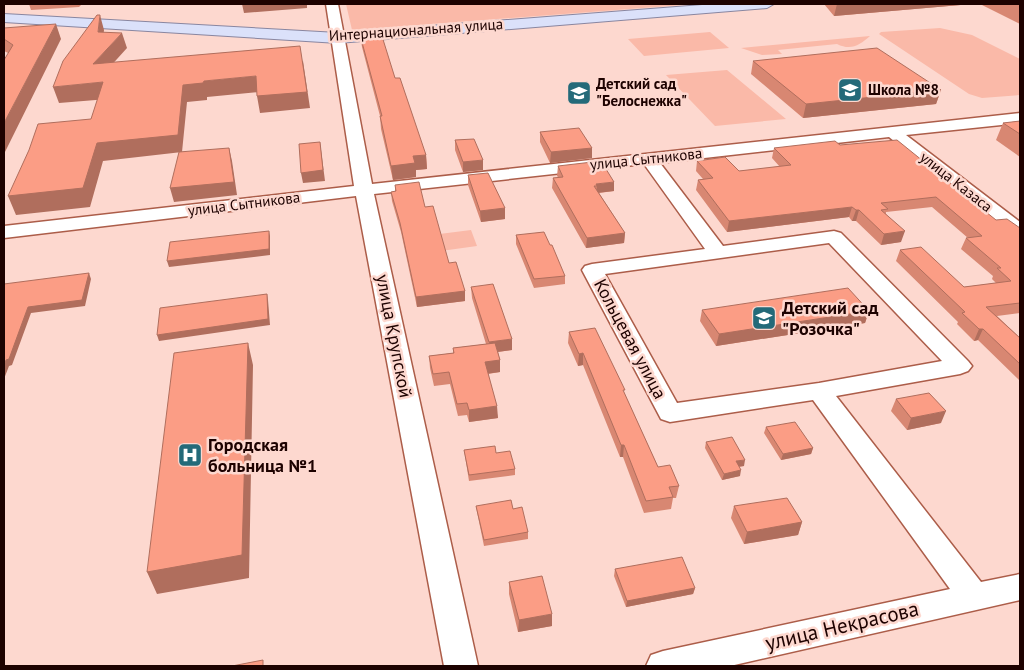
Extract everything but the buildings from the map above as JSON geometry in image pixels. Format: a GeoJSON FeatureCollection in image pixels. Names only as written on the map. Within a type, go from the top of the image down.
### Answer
{"type":"FeatureCollection","features":[{"type":"Feature","properties":{"kind":"main road","name":"Интернациональная улица"},"geometry":{"type":"LineString","coordinates":[[4,18],[338,38],[767,4]]}},
{"type":"Feature","properties":{"kind":"street","name":"улица Крупской"},"geometry":{"type":"LineString","coordinates":[[332,4],[364,190],[461,666]]}},
{"type":"Feature","properties":{"kind":"street","name":"улица Сытникова"},"geometry":{"type":"LineString","coordinates":[[4,232],[364,190],[1020,118]]}},
{"type":"Feature","properties":{"kind":"street","name":"улица Казаса"},"geometry":{"type":"LineString","coordinates":[[892,132],[1020,231]]}},
{"type":"Feature","properties":{"kind":"street"},"geometry":{"type":"LineString","coordinates":[[649,159],[718,253]]}},
{"type":"Feature","properties":{"kind":"street","name":"Кольцевая улица"},"geometry":{"type":"LineString","coordinates":[[834,237],[960,366],[819,391],[670,413],[592,270],[718,253],[834,237]]}},
{"type":"Feature","properties":{"kind":"street"},"geometry":{"type":"LineString","coordinates":[[819,391],[974,597]]}},
{"type":"Feature","properties":{"kind":"street","name":"улица Некрасова"},"geometry":{"type":"LineString","coordinates":[[663,666],[1020,586]]}},
{"type":"Feature","properties":{"kind":"shaded area"},"geometry":{"type":"Polygon","coordinates":[[[346,4],[695,4],[352,30],[346,4]]]}},
{"type":"Feature","properties":{"kind":"shaded area"},"geometry":{"type":"Polygon","coordinates":[[[940,28],[972,35],[1020,59],[1020,95],[982,98],[969,94],[879,34],[881,32],[940,28]]]}},
{"type":"Feature","properties":{"kind":"shaded area"},"geometry":{"type":"Polygon","coordinates":[[[710,32],[729,48],[644,56],[628,39],[710,32]]]}},
{"type":"Feature","properties":{"kind":"shaded area"},"geometry":{"type":"Polygon","coordinates":[[[870,36],[863,42],[851,47],[837,44],[778,50],[782,54],[762,55],[741,48],[870,36]]]}},
{"type":"Feature","properties":{"kind":"shaded area"},"geometry":{"type":"Polygon","coordinates":[[[727,70],[786,119],[715,126],[666,75],[727,70]]]}},
{"type":"Feature","properties":{"kind":"shaded area"},"geometry":{"type":"Polygon","coordinates":[[[471,230],[477,246],[412,255],[408,238],[471,230]]]}},
{"type":"Feature","properties":{"kind":"place","name":"Школа №8"},"geometry":{"type":"Point","coordinates":[850,90]}},
{"type":"Feature","properties":{"kind":"place","name":"Детский сад \"Белоснежка\""},"geometry":{"type":"Point","coordinates":[579,93]}},
{"type":"Feature","properties":{"kind":"place","name":"Детский сад \"Розочка\""},"geometry":{"type":"Point","coordinates":[764,318]}},
{"type":"Feature","properties":{"kind":"place","name":"Городская больница №1"},"geometry":{"type":"Point","coordinates":[190,455]}}]}
